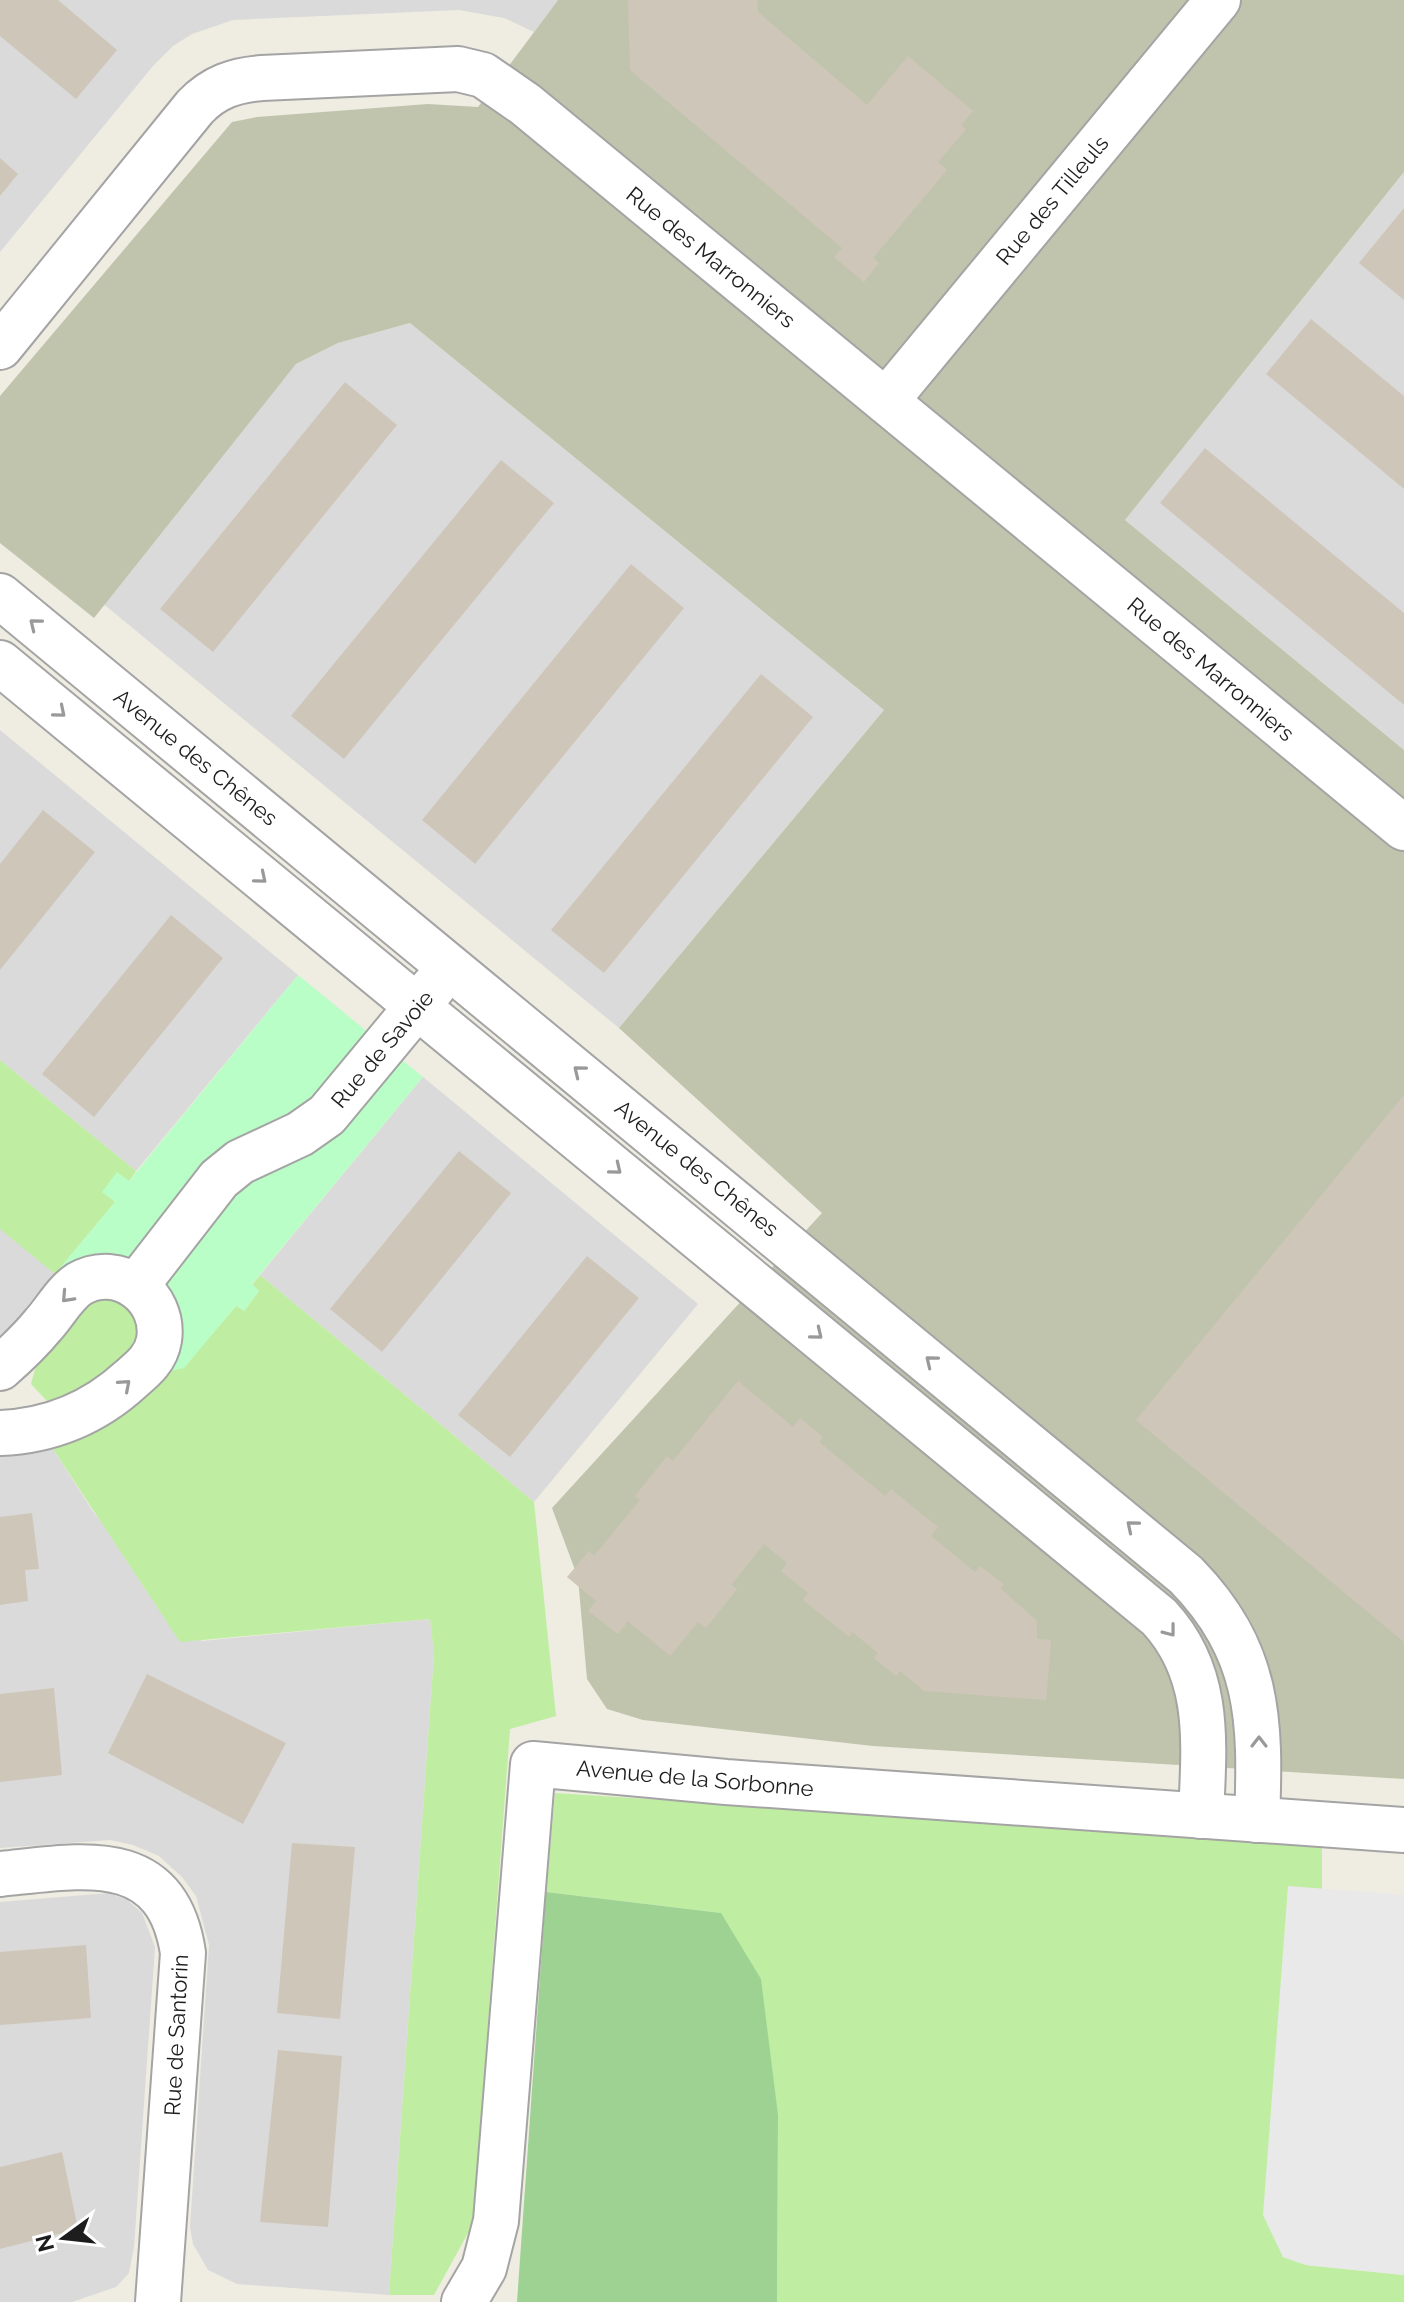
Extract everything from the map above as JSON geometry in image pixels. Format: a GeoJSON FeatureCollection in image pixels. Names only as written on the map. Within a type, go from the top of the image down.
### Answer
{"type":"FeatureCollection","features":[{"type":"Feature","properties":{"kind":"street","name":"Rue des Tilleuls"},"geometry":{"type":"LineString","coordinates":[[886,401],[1218,0]]}},
{"type":"Feature","properties":{"kind":"street","name":"Rue des Marronniers"},"geometry":{"type":"LineString","coordinates":[[0,347],[195,107],[215,90],[249,79],[458,69],[483,75],[517,97],[1404,828]]}},
{"type":"Feature","properties":{"kind":"street","name":"Avenue des Chênes"},"geometry":{"type":"LineString","coordinates":[[0,596],[1143,1536],[1198,1587],[1238,1645],[1255,1697],[1259,1729],[1257,1820]]}},
{"type":"Feature","properties":{"kind":"street"},"geometry":{"type":"LineString","coordinates":[[0,663],[1159,1617],[1185,1653],[1199,1692],[1205,1729],[1201,1816]]}},
{"type":"Feature","properties":{"kind":"street","name":"Rue de Savoie"},"geometry":{"type":"LineString","coordinates":[[136,1286],[219,1179],[240,1162],[300,1134],[327,1115],[451,966]]}},
{"type":"Feature","properties":{"kind":"street"},"geometry":{"type":"LineString","coordinates":[[0,1368],[78,1285],[103,1277],[115,1277],[136,1286],[147,1297],[159,1323],[156,1350],[145,1366],[119,1390],[77,1417],[40,1429],[0,1433]]}},
{"type":"Feature","properties":{"kind":"street","name":"Avenue de la Sorbonne"},"geometry":{"type":"LineString","coordinates":[[464,2302],[484,2268],[496,2221],[533,1764],[726,1782],[1404,1830]]}},
{"type":"Feature","properties":{"kind":"street","name":"Rue de Santorin"},"geometry":{"type":"LineString","coordinates":[[0,1874],[90,1865],[108,1867],[141,1879],[155,1889],[175,1918],[183,1953],[158,2302]]}},
{"type":"Feature","properties":{"kind":"shaded area"},"geometry":{"type":"Polygon","coordinates":[[[0,0],[558,0],[534,32],[504,18],[459,10],[233,20],[192,34],[173,46],[153,66],[0,252],[0,0]]]}},
{"type":"Feature","properties":{"kind":"shaded area"},"geometry":{"type":"Polygon","coordinates":[[[558,0],[1404,0],[1404,172],[1125,520],[1404,750],[1404,1779],[873,1746],[643,1720],[607,1709],[587,1679],[578,1578],[552,1508],[822,1213],[619,1028],[884,710],[410,323],[338,343],[296,364],[94,618],[0,543],[0,396],[232,122],[257,117],[428,104],[478,107],[558,0]]]}},
{"type":"Feature","properties":{"kind":"shaded area"},"geometry":{"type":"Polygon","coordinates":[[[1404,172],[1404,750],[1125,520],[1404,172]]]}},
{"type":"Feature","properties":{"kind":"shaded area"},"geometry":{"type":"Polygon","coordinates":[[[410,323],[884,710],[619,1028],[101,602],[296,364],[338,343],[410,323]]]}},
{"type":"Feature","properties":{"kind":"shaded area"},"geometry":{"type":"Polygon","coordinates":[[[0,730],[298,975],[136,1171],[0,1060],[0,730]]]}},
{"type":"Feature","properties":{"kind":"shaded area"},"geometry":{"type":"Polygon","coordinates":[[[423,1077],[698,1304],[534,1502],[260,1275],[423,1077]]]}},
{"type":"Feature","properties":{"kind":"shaded area"},"geometry":{"type":"Polygon","coordinates":[[[0,1226],[55,1274],[0,1340],[0,1226]]]}},
{"type":"Feature","properties":{"kind":"shaded area"},"geometry":{"type":"Polygon","coordinates":[[[51,1446],[94,1513],[202,1641],[430,1619],[434,1654],[389,2295],[237,2284],[208,2270],[193,2244],[190,2227],[209,1945],[196,1896],[182,1877],[159,1856],[133,1845],[110,1840],[0,1848],[0,1454],[51,1446]]]}},
{"type":"Feature","properties":{"kind":"shaded area"},"geometry":{"type":"Polygon","coordinates":[[[1288,1886],[1404,1895],[1404,2275],[1306,2265],[1283,2257],[1263,2215],[1288,1886]]]}},
{"type":"Feature","properties":{"kind":"shaded area"},"geometry":{"type":"Polygon","coordinates":[[[109,1893],[127,1900],[142,1913],[155,1947],[134,2247],[129,2273],[116,2287],[72,2302],[0,2302],[0,1902],[109,1893]]]}},
{"type":"Feature","properties":{"kind":"green space"},"geometry":{"type":"Polygon","coordinates":[[[298,975],[423,1077],[252,1284],[259,1291],[244,1311],[236,1306],[184,1368],[169,1371],[180,1334],[67,1269],[55,1274],[115,1202],[102,1192],[117,1172],[129,1181],[298,975]]]}},
{"type":"Feature","properties":{"kind":"green space"},"geometry":{"type":"Polygon","coordinates":[[[0,1060],[136,1171],[129,1181],[117,1173],[103,1192],[115,1202],[55,1274],[0,1229],[0,1060]]]}},
{"type":"Feature","properties":{"kind":"green space"},"geometry":{"type":"Polygon","coordinates":[[[260,1275],[534,1502],[556,1716],[510,1729],[473,2224],[434,2295],[389,2295],[434,1654],[430,1619],[180,1642],[51,1446],[96,1432],[138,1402],[212,1334],[237,1305],[244,1311],[259,1291],[252,1285],[260,1275]]]}},
{"type":"Feature","properties":{"kind":"green space"},"geometry":{"type":"Polygon","coordinates":[[[116,1297],[137,1317],[139,1333],[136,1345],[74,1396],[47,1401],[31,1384],[37,1362],[89,1299],[116,1297]]]}},
{"type":"Feature","properties":{"kind":"green space"},"geometry":{"type":"Polygon","coordinates":[[[555,1793],[1322,1843],[1322,1889],[1288,1887],[1283,2257],[1306,2265],[1404,2275],[1404,2302],[777,2302],[778,2115],[721,1913],[546,1892],[555,1793]]]}},
{"type":"Feature","properties":{"kind":"green space"},"geometry":{"type":"Polygon","coordinates":[[[546,1892],[721,1913],[761,1979],[778,2115],[777,2302],[517,2302],[546,1892]]]}},
{"type":"Feature","properties":{"kind":"building"},"geometry":{"type":"Polygon","coordinates":[[[0,0],[58,0],[117,50],[76,99],[0,36],[0,0]]]}},
{"type":"Feature","properties":{"kind":"building"},"geometry":{"type":"Polygon","coordinates":[[[628,0],[757,0],[758,12],[867,105],[908,56],[973,111],[961,125],[966,129],[938,162],[947,170],[873,258],[879,263],[864,282],[834,257],[842,248],[630,70],[628,0]]]}},
{"type":"Feature","properties":{"kind":"building"},"geometry":{"type":"Polygon","coordinates":[[[0,158],[18,174],[0,196],[0,158]]]}},
{"type":"Feature","properties":{"kind":"building"},"geometry":{"type":"Polygon","coordinates":[[[1404,208],[1404,300],[1359,263],[1404,208]]]}},
{"type":"Feature","properties":{"kind":"building"},"geometry":{"type":"Polygon","coordinates":[[[1311,319],[1404,396],[1404,489],[1266,374],[1311,319]]]}},
{"type":"Feature","properties":{"kind":"building"},"geometry":{"type":"Polygon","coordinates":[[[345,382],[397,425],[213,652],[160,609],[345,382]]]}},
{"type":"Feature","properties":{"kind":"building"},"geometry":{"type":"Polygon","coordinates":[[[1205,448],[1404,613],[1404,705],[1160,503],[1205,448]]]}},
{"type":"Feature","properties":{"kind":"building"},"geometry":{"type":"Polygon","coordinates":[[[501,460],[554,503],[344,759],[291,716],[501,460]]]}},
{"type":"Feature","properties":{"kind":"building"},"geometry":{"type":"Polygon","coordinates":[[[631,564],[684,608],[475,864],[422,820],[631,564]]]}},
{"type":"Feature","properties":{"kind":"building"},"geometry":{"type":"Polygon","coordinates":[[[761,674],[813,717],[604,973],[551,930],[761,674]]]}},
{"type":"Feature","properties":{"kind":"building"},"geometry":{"type":"Polygon","coordinates":[[[43,810],[95,852],[0,970],[0,864],[43,810]]]}},
{"type":"Feature","properties":{"kind":"building"},"geometry":{"type":"Polygon","coordinates":[[[171,915],[223,958],[94,1117],[42,1074],[171,915]]]}},
{"type":"Feature","properties":{"kind":"building"},"geometry":{"type":"Polygon","coordinates":[[[1404,1095],[1404,1642],[1136,1420],[1404,1095]]]}},
{"type":"Feature","properties":{"kind":"building"},"geometry":{"type":"Polygon","coordinates":[[[459,1151],[511,1193],[382,1352],[330,1309],[459,1151]]]}},
{"type":"Feature","properties":{"kind":"building"},"geometry":{"type":"Polygon","coordinates":[[[587,1256],[639,1298],[510,1457],[458,1415],[587,1256]]]}},
{"type":"Feature","properties":{"kind":"building"},"geometry":{"type":"Polygon","coordinates":[[[738,1381],[793,1427],[800,1418],[823,1437],[819,1442],[885,1496],[891,1489],[938,1527],[931,1536],[975,1572],[980,1566],[1004,1585],[1000,1588],[1037,1621],[1037,1639],[1051,1640],[1046,1700],[924,1691],[900,1671],[896,1676],[874,1658],[878,1653],[852,1632],[849,1637],[803,1600],[808,1593],[781,1571],[787,1563],[764,1544],[731,1585],[737,1589],[706,1628],[698,1622],[670,1656],[628,1621],[618,1634],[588,1611],[596,1601],[567,1577],[589,1551],[594,1556],[640,1500],[635,1496],[667,1456],[673,1461],[738,1381]]]}},
{"type":"Feature","properties":{"kind":"building"},"geometry":{"type":"Polygon","coordinates":[[[32,1513],[39,1569],[25,1570],[28,1601],[0,1605],[0,1517],[32,1513]]]}},
{"type":"Feature","properties":{"kind":"building"},"geometry":{"type":"Polygon","coordinates":[[[147,1674],[286,1743],[243,1824],[108,1753],[147,1674]]]}},
{"type":"Feature","properties":{"kind":"building"},"geometry":{"type":"Polygon","coordinates":[[[54,1688],[62,1775],[0,1782],[0,1694],[54,1688]]]}},
{"type":"Feature","properties":{"kind":"building"},"geometry":{"type":"Polygon","coordinates":[[[292,1843],[355,1847],[340,2019],[277,2013],[292,1843]]]}},
{"type":"Feature","properties":{"kind":"building"},"geometry":{"type":"Polygon","coordinates":[[[86,1945],[91,2018],[0,2025],[0,1952],[86,1945]]]}},
{"type":"Feature","properties":{"kind":"building"},"geometry":{"type":"Polygon","coordinates":[[[278,2050],[342,2056],[328,2227],[260,2222],[278,2050]]]}},
{"type":"Feature","properties":{"kind":"building"},"geometry":{"type":"Polygon","coordinates":[[[62,2152],[78,2229],[0,2249],[0,2167],[62,2152]]]}}]}
